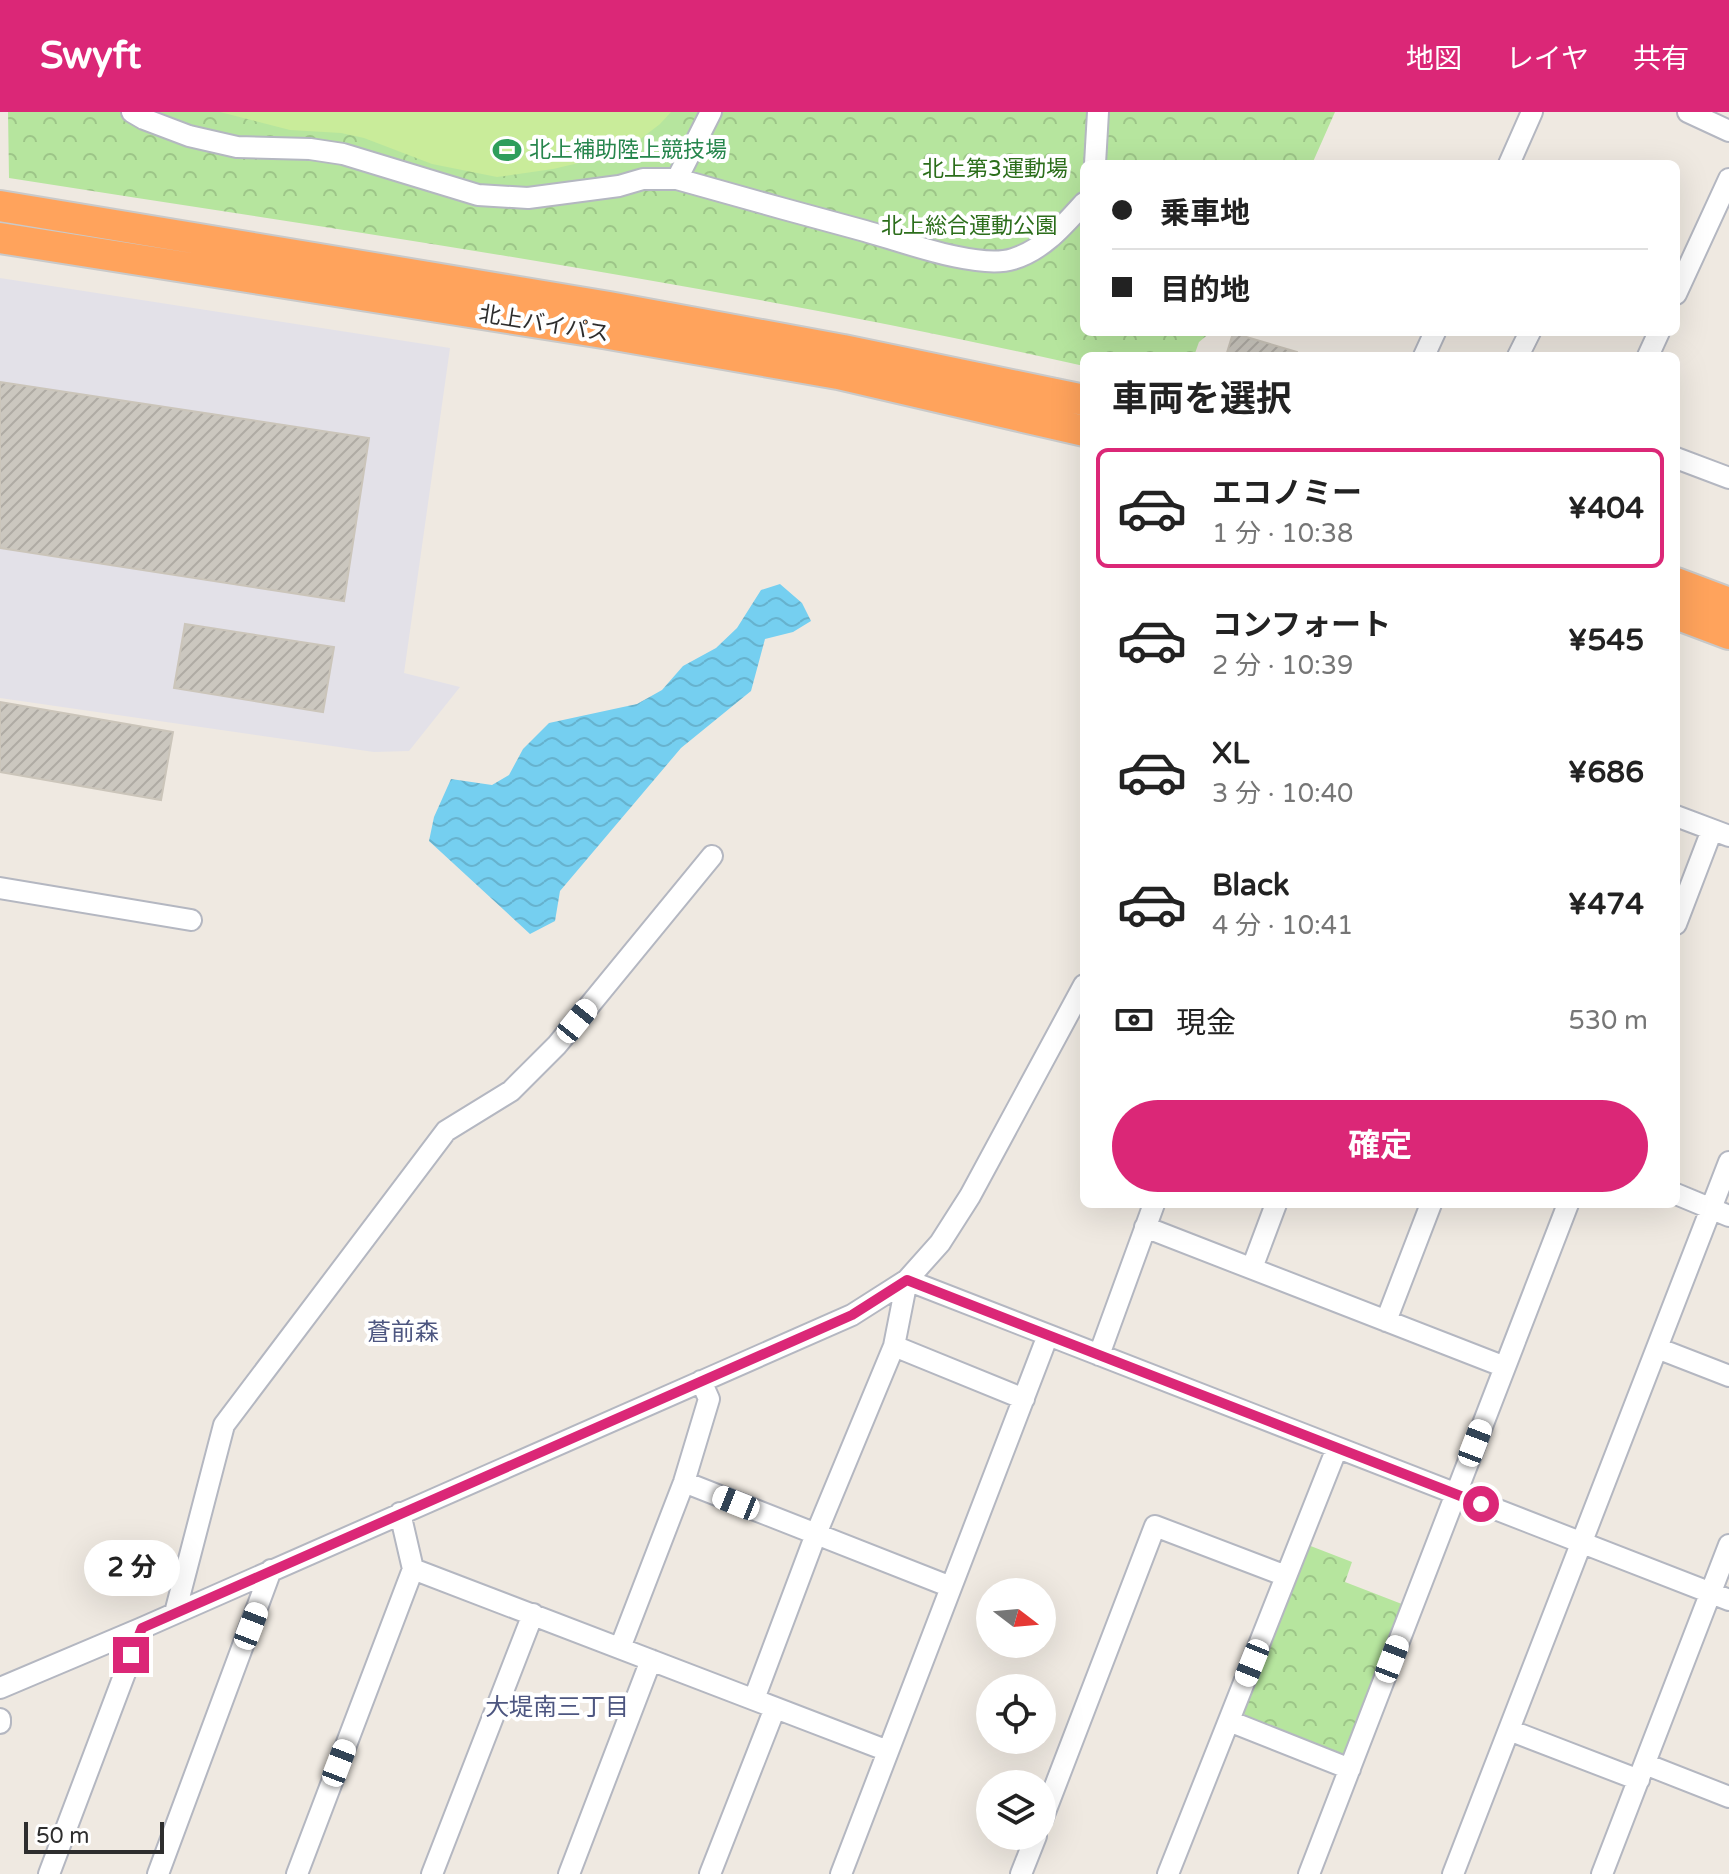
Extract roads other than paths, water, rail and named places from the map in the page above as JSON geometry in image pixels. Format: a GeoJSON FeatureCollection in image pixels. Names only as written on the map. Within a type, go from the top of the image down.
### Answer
{"type":"FeatureCollection","features":[{"type":"Feature","properties":{"kind":"highway","name":"北上バイパス"},"geometry":{"type":"LineString","coordinates":[[0,206],[609,307],[843,350],[1080,399]]}},
{"type":"Feature","properties":{"kind":"highway","name":"北上バイパス"},"geometry":{"type":"LineString","coordinates":[[0,238],[603,333],[838,374],[1080,430]]}},
{"type":"Feature","properties":{"kind":"highway"},"geometry":{"type":"LineString","coordinates":[[1680,585],[1729,603]]}},
{"type":"Feature","properties":{"kind":"highway"},"geometry":{"type":"LineString","coordinates":[[1680,616],[1729,634]]}},
{"type":"Feature","properties":{"kind":"street"},"geometry":{"type":"LineString","coordinates":[[132,112],[189,136],[237,147],[310,149],[343,154],[478,195],[528,198],[619,186],[643,179],[677,179],[979,261],[1010,261],[1034,251],[1080,207]]}},
{"type":"Feature","properties":{"kind":"street"},"geometry":{"type":"LineString","coordinates":[[677,179],[711,112]]}},
{"type":"Feature","properties":{"kind":"street"},"geometry":{"type":"LineString","coordinates":[[1095,160],[1098,112]]}},
{"type":"Feature","properties":{"kind":"street"},"geometry":{"type":"LineString","coordinates":[[1511,160],[1532,112]]}},
{"type":"Feature","properties":{"kind":"street"},"geometry":{"type":"LineString","coordinates":[[1688,112],[1729,131]]}},
{"type":"Feature","properties":{"kind":"street"},"geometry":{"type":"LineString","coordinates":[[1680,283],[1729,179]]}},
{"type":"Feature","properties":{"kind":"street"},"geometry":{"type":"LineString","coordinates":[[1680,460],[1729,478]]}},
{"type":"Feature","properties":{"kind":"street"},"geometry":{"type":"LineString","coordinates":[[1680,818],[1720,833],[1680,916]]}},
{"type":"Feature","properties":{"kind":"street"},"geometry":{"type":"LineString","coordinates":[[175,1613],[224,1425],[446,1131],[511,1091],[557,1045],[712,856]]}},
{"type":"Feature","properties":{"kind":"street"},"geometry":{"type":"LineString","coordinates":[[0,888],[191,920]]}},
{"type":"Feature","properties":{"kind":"street"},"geometry":{"type":"LineString","coordinates":[[0,1688],[852,1315],[907,1280],[940,1243],[970,1196],[1080,992]]}},
{"type":"Feature","properties":{"kind":"street"},"geometry":{"type":"LineString","coordinates":[[1453,1874],[1657,1348],[1720,1212],[1729,1162]]}},
{"type":"Feature","properties":{"kind":"street"},"geometry":{"type":"LineString","coordinates":[[1680,1196],[1720,1212]]}},
{"type":"Feature","properties":{"kind":"street"},"geometry":{"type":"LineString","coordinates":[[1099,1355],[1152,1208]]}},
{"type":"Feature","properties":{"kind":"street"},"geometry":{"type":"LineString","coordinates":[[1252,1268],[1274,1208]]}},
{"type":"Feature","properties":{"kind":"street"},"geometry":{"type":"LineString","coordinates":[[1386,1321],[1429,1208]]}},
{"type":"Feature","properties":{"kind":"street"},"geometry":{"type":"LineString","coordinates":[[1309,1874],[1566,1208]]}},
{"type":"Feature","properties":{"kind":"street"},"geometry":{"type":"LineString","coordinates":[[1145,1227],[1505,1367]]}},
{"type":"Feature","properties":{"kind":"street"},"geometry":{"type":"LineString","coordinates":[[907,1280],[1720,1597]]}},
{"type":"Feature","properties":{"kind":"street"},"geometry":{"type":"LineString","coordinates":[[754,1699],[816,1534],[894,1346],[907,1280]]}},
{"type":"Feature","properties":{"kind":"street"},"geometry":{"type":"LineString","coordinates":[[841,1874],[1048,1335]]}},
{"type":"Feature","properties":{"kind":"street"},"geometry":{"type":"LineString","coordinates":[[894,1346],[1024,1399]]}},
{"type":"Feature","properties":{"kind":"street"},"geometry":{"type":"LineString","coordinates":[[1657,1348],[1729,1376]]}},
{"type":"Feature","properties":{"kind":"street"},"geometry":{"type":"LineString","coordinates":[[620,1648],[684,1482],[709,1399],[701,1381]]}},
{"type":"Feature","properties":{"kind":"street"},"geometry":{"type":"LineString","coordinates":[[1168,1874],[1337,1448]]}},
{"type":"Feature","properties":{"kind":"street"},"geometry":{"type":"LineString","coordinates":[[684,1482],[951,1587]]}},
{"type":"Feature","properties":{"kind":"street"},"geometry":{"type":"LineString","coordinates":[[297,1874],[413,1569],[400,1513]]}},
{"type":"Feature","properties":{"kind":"street"},"geometry":{"type":"LineString","coordinates":[[1056,1784],[1155,1526],[1286,1576]]}},
{"type":"Feature","properties":{"kind":"street"},"geometry":{"type":"LineString","coordinates":[[1602,1874],[1642,1772],[1720,1597],[1729,1545]]}},
{"type":"Feature","properties":{"kind":"street"},"geometry":{"type":"LineString","coordinates":[[413,1569],[888,1751]]}},
{"type":"Feature","properties":{"kind":"street"},"geometry":{"type":"LineString","coordinates":[[158,1874],[271,1570]]}},
{"type":"Feature","properties":{"kind":"street"},"geometry":{"type":"LineString","coordinates":[[432,1874],[533,1614]]}},
{"type":"Feature","properties":{"kind":"street"},"geometry":{"type":"LineString","coordinates":[[49,1874],[142,1628]]}},
{"type":"Feature","properties":{"kind":"street"},"geometry":{"type":"LineString","coordinates":[[569,1874],[651,1660]]}},
{"type":"Feature","properties":{"kind":"street"},"geometry":{"type":"LineString","coordinates":[[710,1874],[775,1708]]}},
{"type":"Feature","properties":{"kind":"street"},"geometry":{"type":"LineString","coordinates":[[1229,1721],[1350,1769]]}},
{"type":"Feature","properties":{"kind":"street"},"geometry":{"type":"LineString","coordinates":[[1509,1730],[1729,1797]]}},
{"type":"Feature","properties":{"kind":"street"},"geometry":{"type":"LineString","coordinates":[[1021,1874],[1030,1850]]}},
{"type":"Feature","properties":{"kind":"water"},"geometry":{"type":"Polygon","coordinates":[[[780,584],[802,603],[811,621],[793,632],[765,639],[751,691],[681,748],[560,891],[555,921],[530,934],[429,841],[434,817],[451,779],[492,785],[509,775],[523,749],[549,723],[637,704],[662,690],[683,666],[716,648],[737,628],[761,590],[780,584]]]}},
{"type":"Feature","properties":{"kind":"place","name":"北上補助陸上競技場"},"geometry":{"type":"Point","coordinates":[507,150]}},
{"type":"Feature","properties":{"kind":"district","name":"蒼前森"},"geometry":{"type":"Point","coordinates":[403,1332]}},
{"type":"Feature","properties":{"kind":"district","name":"大堤南三丁目"},"geometry":{"type":"Point","coordinates":[557,1707]}},
{"type":"Feature","properties":{"kind":"park label","name":"北上第3運動場"},"geometry":{"type":"Point","coordinates":[995,169]}},
{"type":"Feature","properties":{"kind":"park label","name":"北上総合運動公園"},"geometry":{"type":"Point","coordinates":[969,226]}}]}
